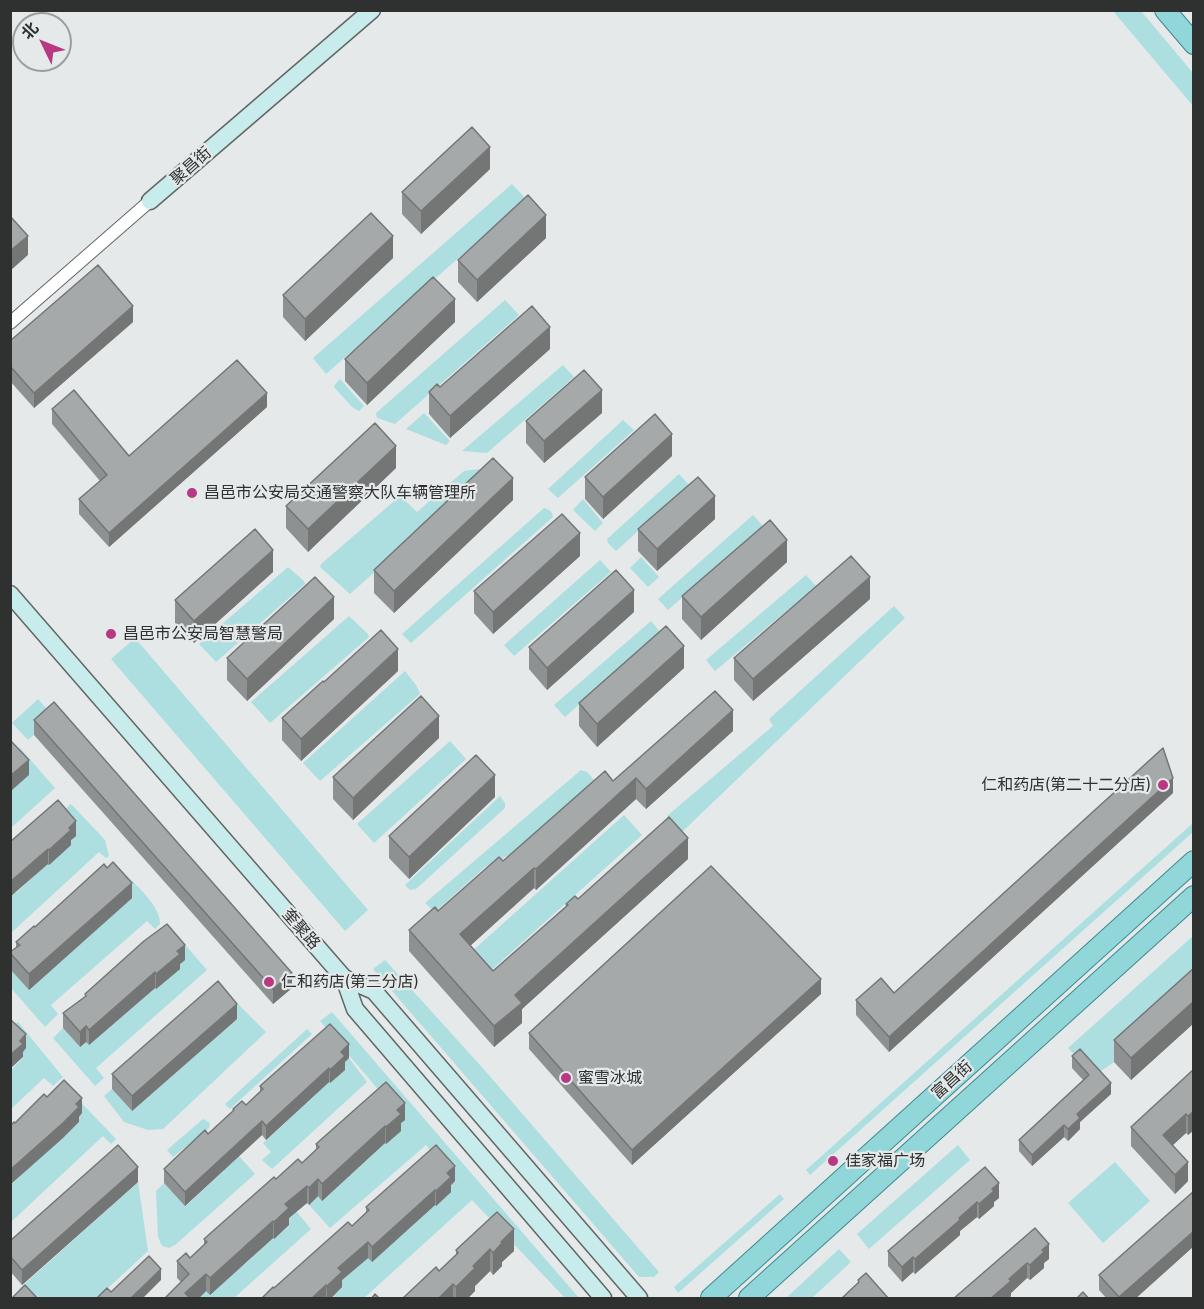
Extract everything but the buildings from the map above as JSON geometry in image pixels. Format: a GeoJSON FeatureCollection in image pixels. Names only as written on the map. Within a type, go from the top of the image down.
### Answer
{"type":"FeatureCollection","features":[{"type":"Feature","properties":{"kind":"main road"},"geometry":{"type":"LineString","coordinates":[[1165,10],[1194,44]]}},
{"type":"Feature","properties":{"kind":"main road","name":"富昌街"},"geometry":{"type":"LineString","coordinates":[[711,1299],[1194,861]]}},
{"type":"Feature","properties":{"kind":"main road","name":"富昌街"},"geometry":{"type":"LineString","coordinates":[[749,1299],[1194,896]]}},
{"type":"Feature","properties":{"kind":"street","name":"聚昌街"},"geometry":{"type":"LineString","coordinates":[[10,323],[372,10]]}},
{"type":"Feature","properties":{"kind":"street","name":"奎聚路"},"geometry":{"type":"LineString","coordinates":[[10,594],[344,978],[355,1009],[603,1299]]}},
{"type":"Feature","properties":{"kind":"street"},"geometry":{"type":"LineString","coordinates":[[344,978],[374,991],[639,1299]]}},
{"type":"Feature","properties":{"kind":"shaded area"},"geometry":{"type":"Polygon","coordinates":[[[1113,11],[1141,11],[1193,73],[1193,106],[1113,11]]]}},
{"type":"Feature","properties":{"kind":"shaded area"},"geometry":{"type":"Polygon","coordinates":[[[512,184],[526,199],[326,374],[313,358],[512,184]]]}},
{"type":"Feature","properties":{"kind":"shaded area"},"geometry":{"type":"Polygon","coordinates":[[[505,300],[519,315],[395,424],[377,418],[376,413],[505,300]]]}},
{"type":"Feature","properties":{"kind":"shaded area"},"geometry":{"type":"Polygon","coordinates":[[[563,365],[574,377],[487,453],[462,451],[563,365]]]}},
{"type":"Feature","properties":{"kind":"shaded area"},"geometry":{"type":"Polygon","coordinates":[[[340,379],[364,406],[359,411],[352,407],[334,387],[340,379]]]}},
{"type":"Feature","properties":{"kind":"shaded area"},"geometry":{"type":"Polygon","coordinates":[[[424,413],[450,441],[446,445],[406,429],[424,413]]]}},
{"type":"Feature","properties":{"kind":"shaded area"},"geometry":{"type":"Polygon","coordinates":[[[623,420],[634,430],[558,498],[548,489],[623,420]]]}},
{"type":"Feature","properties":{"kind":"shaded area"},"geometry":{"type":"Polygon","coordinates":[[[480,469],[486,473],[350,594],[320,567],[400,496],[417,512],[464,471],[480,469]]]}},
{"type":"Feature","properties":{"kind":"shaded area"},"geometry":{"type":"Polygon","coordinates":[[[679,474],[689,485],[616,551],[607,539],[679,474]]]}},
{"type":"Feature","properties":{"kind":"shaded area"},"geometry":{"type":"Polygon","coordinates":[[[583,499],[603,523],[595,531],[573,510],[583,499]]]}},
{"type":"Feature","properties":{"kind":"shaded area"},"geometry":{"type":"Polygon","coordinates":[[[544,508],[552,513],[553,517],[411,643],[402,634],[544,508]]]}},
{"type":"Feature","properties":{"kind":"shaded area"},"geometry":{"type":"Polygon","coordinates":[[[753,515],[763,526],[668,610],[658,599],[753,515]]]}},
{"type":"Feature","properties":{"kind":"shaded area"},"geometry":{"type":"Polygon","coordinates":[[[641,557],[659,577],[648,587],[630,568],[641,557]]]}},
{"type":"Feature","properties":{"kind":"shaded area"},"geometry":{"type":"Polygon","coordinates":[[[600,560],[611,572],[514,656],[504,645],[600,560]]]}},
{"type":"Feature","properties":{"kind":"shaded area"},"geometry":{"type":"Polygon","coordinates":[[[288,567],[305,584],[216,662],[199,644],[288,567]]]}},
{"type":"Feature","properties":{"kind":"shaded area"},"geometry":{"type":"Polygon","coordinates":[[[806,575],[816,586],[715,671],[706,660],[806,575]]]}},
{"type":"Feature","properties":{"kind":"shaded area"},"geometry":{"type":"Polygon","coordinates":[[[894,606],[905,618],[681,833],[667,816],[773,726],[769,719],[894,606]]]}},
{"type":"Feature","properties":{"kind":"shaded area"},"geometry":{"type":"Polygon","coordinates":[[[349,616],[369,637],[270,723],[251,702],[349,616]]]}},
{"type":"Feature","properties":{"kind":"shaded area"},"geometry":{"type":"Polygon","coordinates":[[[651,621],[661,633],[565,717],[554,705],[651,621]]]}},
{"type":"Feature","properties":{"kind":"shaded area"},"geometry":{"type":"Polygon","coordinates":[[[135,638],[368,910],[345,931],[111,659],[135,638]]]}},
{"type":"Feature","properties":{"kind":"shaded area"},"geometry":{"type":"Polygon","coordinates":[[[405,671],[420,694],[320,781],[303,763],[405,671]]]}},
{"type":"Feature","properties":{"kind":"shaded area"},"geometry":{"type":"Polygon","coordinates":[[[38,699],[54,717],[28,740],[12,723],[38,699]]]}},
{"type":"Feature","properties":{"kind":"shaded area"},"geometry":{"type":"Polygon","coordinates":[[[450,741],[466,759],[374,843],[357,824],[450,741]]]}},
{"type":"Feature","properties":{"kind":"shaded area"},"geometry":{"type":"Polygon","coordinates":[[[20,748],[55,788],[11,828],[10,792],[29,775],[11,756],[20,748]]]}},
{"type":"Feature","properties":{"kind":"shaded area"},"geometry":{"type":"Polygon","coordinates":[[[581,770],[587,772],[595,781],[511,854],[485,867],[435,912],[425,903],[581,770]]]}},
{"type":"Feature","properties":{"kind":"shaded area"},"geometry":{"type":"Polygon","coordinates":[[[500,796],[505,803],[505,808],[416,889],[410,890],[405,885],[500,796]]]}},
{"type":"Feature","properties":{"kind":"shaded area"},"geometry":{"type":"Polygon","coordinates":[[[71,804],[105,840],[109,856],[106,858],[99,852],[11,933],[11,890],[16,893],[34,876],[45,860],[49,865],[58,815],[71,804]]]}},
{"type":"Feature","properties":{"kind":"shaded area"},"geometry":{"type":"Polygon","coordinates":[[[624,815],[642,835],[487,974],[469,954],[624,815]]]}},
{"type":"Feature","properties":{"kind":"shaded area"},"geometry":{"type":"Polygon","coordinates":[[[1193,823],[1193,832],[810,1175],[806,1170],[1193,823]]]}},
{"type":"Feature","properties":{"kind":"shaded area"},"geometry":{"type":"Polygon","coordinates":[[[121,870],[152,902],[160,924],[155,929],[147,921],[51,1005],[58,1014],[45,1027],[11,988],[10,969],[29,989],[113,877],[121,870]]]}},
{"type":"Feature","properties":{"kind":"shaded area"},"geometry":{"type":"Polygon","coordinates":[[[174,932],[207,970],[96,1068],[104,1078],[95,1086],[53,1038],[63,1028],[80,1047],[86,1042],[89,1045],[141,1000],[167,939],[174,932]]]}},
{"type":"Feature","properties":{"kind":"shaded area"},"geometry":{"type":"Polygon","coordinates":[[[1193,936],[1193,990],[1114,1062],[1094,1076],[1068,1048],[1193,936]]]}},
{"type":"Feature","properties":{"kind":"shaded area"},"geometry":{"type":"Polygon","coordinates":[[[385,960],[488,1074],[659,1272],[654,1277],[639,1277],[373,969],[385,960]]]}},
{"type":"Feature","properties":{"kind":"shaded area"},"geometry":{"type":"Polygon","coordinates":[[[225,991],[266,1032],[163,1129],[148,1130],[124,1122],[104,1096],[112,1089],[132,1111],[237,1019],[225,991]]]}},
{"type":"Feature","properties":{"kind":"shaded area"},"geometry":{"type":"Polygon","coordinates":[[[332,1012],[579,1298],[565,1298],[472,1200],[364,1298],[330,1298],[342,1288],[338,1283],[455,1181],[462,1189],[426,1145],[330,1228],[309,1205],[318,1196],[323,1200],[372,1155],[383,1141],[386,1144],[404,1120],[320,1021],[332,1012]]]}},
{"type":"Feature","properties":{"kind":"shaded area"},"geometry":{"type":"Polygon","coordinates":[[[18,1022],[63,1077],[53,1086],[44,1078],[11,1109],[11,1070],[23,1058],[11,1028],[18,1022]]]}},
{"type":"Feature","properties":{"kind":"shaded area"},"geometry":{"type":"Polygon","coordinates":[[[307,1029],[312,1034],[230,1109],[225,1104],[307,1029]]]}},
{"type":"Feature","properties":{"kind":"shaded area"},"geometry":{"type":"Polygon","coordinates":[[[349,1058],[367,1082],[272,1169],[262,1160],[271,1152],[263,1143],[326,1080],[330,1083],[344,1070],[341,1066],[349,1058]]]}},
{"type":"Feature","properties":{"kind":"shaded area"},"geometry":{"type":"Polygon","coordinates":[[[69,1090],[116,1139],[111,1144],[103,1136],[11,1222],[11,1185],[61,1136],[64,1137],[79,1122],[69,1090]]]}},
{"type":"Feature","properties":{"kind":"shaded area"},"geometry":{"type":"Polygon","coordinates":[[[203,1119],[210,1123],[209,1128],[173,1157],[167,1150],[203,1119]]]}},
{"type":"Feature","properties":{"kind":"shaded area"},"geometry":{"type":"Polygon","coordinates":[[[958,1145],[970,1160],[869,1249],[857,1234],[958,1145]]]}},
{"type":"Feature","properties":{"kind":"shaded area"},"geometry":{"type":"Polygon","coordinates":[[[239,1156],[255,1174],[175,1245],[169,1248],[162,1246],[158,1237],[156,1191],[164,1183],[186,1206],[239,1156]]]}},
{"type":"Feature","properties":{"kind":"shaded area"},"geometry":{"type":"Polygon","coordinates":[[[1115,1162],[1150,1201],[1103,1243],[1068,1203],[1115,1162]]]}},
{"type":"Feature","properties":{"kind":"shaded area"},"geometry":{"type":"Polygon","coordinates":[[[138,1182],[148,1251],[97,1298],[28,1298],[19,1289],[138,1182]]]}},
{"type":"Feature","properties":{"kind":"shaded area"},"geometry":{"type":"Polygon","coordinates":[[[780,1194],[784,1199],[678,1293],[674,1287],[780,1194]]]}},
{"type":"Feature","properties":{"kind":"shaded area"},"geometry":{"type":"Polygon","coordinates":[[[296,1211],[311,1229],[234,1298],[198,1298],[245,1264],[271,1236],[274,1239],[289,1226],[285,1221],[296,1211]]]}},
{"type":"Feature","properties":{"kind":"shaded area"},"geometry":{"type":"Polygon","coordinates":[[[839,1249],[851,1262],[812,1298],[786,1298],[839,1249]]]}},
{"type":"Feature","properties":{"kind":"place","name":"昌邑市公安局交通警察大队车辆管理所"},"geometry":{"type":"Point","coordinates":[192,493]}},
{"type":"Feature","properties":{"kind":"place","name":"昌邑市公安局智慧警局"},"geometry":{"type":"Point","coordinates":[111,634]}},
{"type":"Feature","properties":{"kind":"place","name":"仁和药店(第二十二分店)"},"geometry":{"type":"Point","coordinates":[1163,785]}},
{"type":"Feature","properties":{"kind":"place","name":"仁和药店(第三分店)"},"geometry":{"type":"Point","coordinates":[269,982]}},
{"type":"Feature","properties":{"kind":"place","name":"蜜雪冰城"},"geometry":{"type":"Point","coordinates":[566,1078]}},
{"type":"Feature","properties":{"kind":"place","name":"佳家福广场"},"geometry":{"type":"Point","coordinates":[833,1161]}}]}
